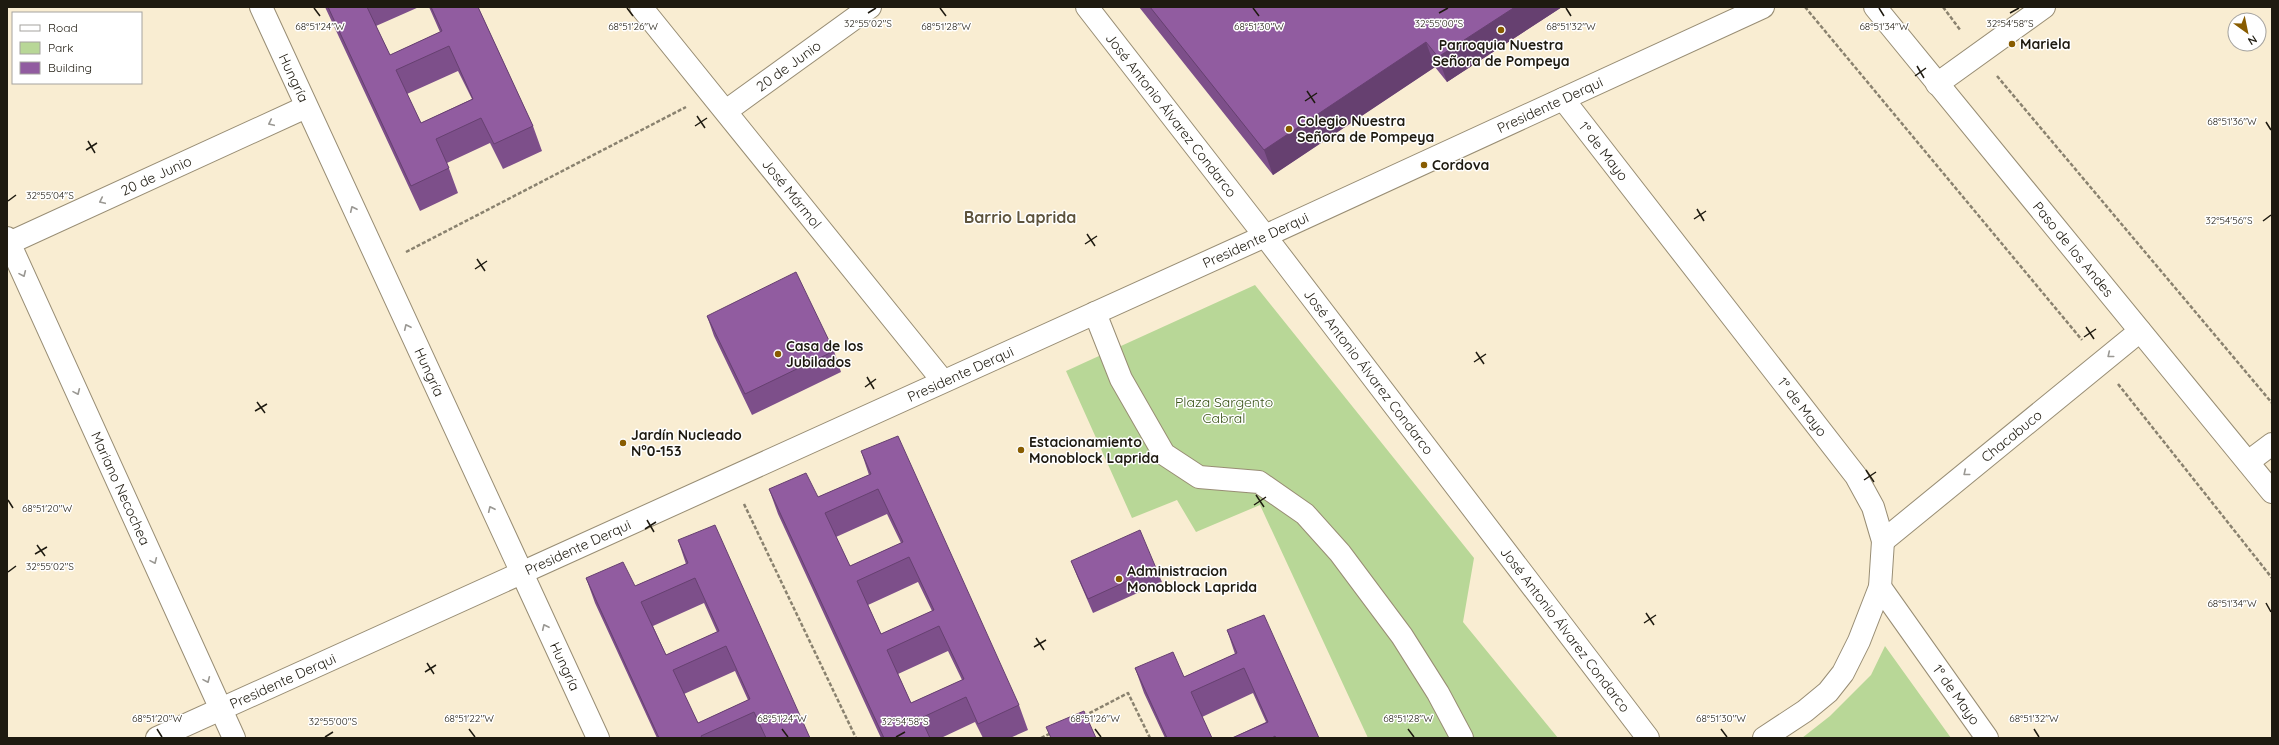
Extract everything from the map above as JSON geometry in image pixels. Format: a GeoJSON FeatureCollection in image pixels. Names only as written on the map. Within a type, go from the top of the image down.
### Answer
{"type":"FeatureCollection","features":[{"type":"Feature","properties":{"kind":"street","name":"Hungría"},"geometry":{"type":"LineString","coordinates":[[261,7],[520,572],[598,738]]}},
{"type":"Feature","properties":{"kind":"street","name":"José Mármol"},"geometry":{"type":"LineString","coordinates":[[641,7],[943,381]]}},
{"type":"Feature","properties":{"kind":"street","name":"20 de Junio"},"geometry":{"type":"LineString","coordinates":[[726,111],[870,7]]}},
{"type":"Feature","properties":{"kind":"street","name":"José Antonio Álvarez Condarco"},"geometry":{"type":"LineString","coordinates":[[1087,7],[1265,236],[1648,738]]}},
{"type":"Feature","properties":{"kind":"street","name":"Presidente Derqui"},"geometry":{"type":"LineString","coordinates":[[157,738],[520,572],[732,478],[1265,236],[1763,7]]}},
{"type":"Feature","properties":{"kind":"street","name":"Paso de los Andes"},"geometry":{"type":"LineString","coordinates":[[1875,7],[2272,492]]}},
{"type":"Feature","properties":{"kind":"street"},"geometry":{"type":"LineString","coordinates":[[1937,84],[2044,7]]}},
{"type":"Feature","properties":{"kind":"street","name":"1° de Mayo"},"geometry":{"type":"LineString","coordinates":[[1563,99],[1856,476],[1873,507],[1883,541],[1880,587],[1988,738]]}},
{"type":"Feature","properties":{"kind":"street","name":"20 de Junio"},"geometry":{"type":"LineString","coordinates":[[8,242],[306,107]]}},
{"type":"Feature","properties":{"kind":"street","name":"Mariano Necochea"},"geometry":{"type":"LineString","coordinates":[[8,242],[234,738]]}},
{"type":"Feature","properties":{"kind":"street"},"geometry":{"type":"LineString","coordinates":[[1095,313],[1121,379],[1164,454],[1199,477],[1259,482],[1305,514],[1340,553],[1402,636],[1438,693],[1462,738]]}},
{"type":"Feature","properties":{"kind":"street","name":"Chacabuco"},"geometry":{"type":"LineString","coordinates":[[1883,541],[2140,331]]}},
{"type":"Feature","properties":{"kind":"street"},"geometry":{"type":"LineString","coordinates":[[2248,462],[2272,444]]}},
{"type":"Feature","properties":{"kind":"street"},"geometry":{"type":"LineString","coordinates":[[1764,738],[1805,711],[1828,692],[1843,673],[1859,641],[1880,587]]}},
{"type":"Feature","properties":{"kind":"path"},"geometry":{"type":"LineString","coordinates":[[1805,7],[2101,363],[2272,578]]}},
{"type":"Feature","properties":{"kind":"path"},"geometry":{"type":"LineString","coordinates":[[1943,7],[1979,55],[2272,403]]}},
{"type":"Feature","properties":{"kind":"path"},"geometry":{"type":"LineString","coordinates":[[380,267],[703,98],[726,111]]}},
{"type":"Feature","properties":{"kind":"path"},"geometry":{"type":"LineString","coordinates":[[732,478],[856,738]]}},
{"type":"Feature","properties":{"kind":"path"},"geometry":{"type":"LineString","coordinates":[[1081,717],[1128,693],[1150,738]]}},
{"type":"Feature","properties":{"kind":"path"},"geometry":{"type":"LineString","coordinates":[[1041,738],[1054,731]]}},
{"type":"Feature","properties":{"kind":"green space","name":"Plaza Sargento Cabral"},"geometry":{"type":"Polygon","coordinates":[[[1255,285],[1474,558],[1463,622],[1558,738],[1368,738],[1260,505],[1196,532],[1177,500],[1132,518],[1066,371],[1255,285]]]}},
{"type":"Feature","properties":{"kind":"green space"},"geometry":{"type":"Polygon","coordinates":[[[1885,646],[1951,738],[1802,738],[1830,716],[1871,675],[1885,646]]]}},
{"type":"Feature","properties":{"kind":"building"},"geometry":{"type":"Polygon","coordinates":[[[328,7],[367,7],[390,55],[442,31],[431,7],[478,7],[533,126],[494,144],[481,118],[436,139],[449,168],[411,186],[328,7]],[[449,46],[396,70],[421,123],[473,99],[449,46]]]}},
{"type":"Feature","properties":{"kind":"building","name":"Colegio Nuestra Señora de Pompeya"},"geometry":{"type":"Polygon","coordinates":[[[1150,7],[1515,7],[1438,57],[1426,42],[1264,150],[1150,7]]]}},
{"type":"Feature","properties":{"kind":"building","name":"Casa de los Jubilados"},"geometry":{"type":"Polygon","coordinates":[[[796,272],[834,351],[745,394],[707,316],[796,272]]]}},
{"type":"Feature","properties":{"kind":"building"},"geometry":{"type":"Polygon","coordinates":[[[898,436],[1019,705],[978,724],[966,697],[921,718],[930,738],[884,738],[769,489],[806,473],[818,497],[871,474],[861,451],[898,436]],[[878,489],[825,513],[850,566],[903,542],[878,489]],[[909,557],[857,581],[881,634],[934,610],[909,557]],[[939,626],[887,650],[911,703],[964,679],[939,626]]]}},
{"type":"Feature","properties":{"kind":"building"},"geometry":{"type":"Polygon","coordinates":[[[715,525],[810,738],[766,738],[754,712],[701,736],[702,738],[659,738],[586,578],[623,562],[635,586],[688,563],[678,540],[715,525]],[[695,578],[641,602],[666,655],[719,631],[695,578]],[[726,646],[673,670],[698,723],[750,699],[726,646]]]}},
{"type":"Feature","properties":{"kind":"building","name":"Administracion Monoblock Laprida"},"geometry":{"type":"Polygon","coordinates":[[[1140,530],[1156,568],[1088,599],[1071,561],[1140,530]]]}},
{"type":"Feature","properties":{"kind":"building"},"geometry":{"type":"Polygon","coordinates":[[[1264,615],[1319,738],[1276,738],[1275,736],[1272,738],[1232,738],[1268,722],[1244,668],[1191,692],[1212,738],[1167,738],[1135,668],[1173,652],[1184,677],[1237,653],[1227,630],[1264,615]]]}},
{"type":"Feature","properties":{"kind":"building"},"geometry":{"type":"Polygon","coordinates":[[[1084,711],[1096,738],[1051,738],[1046,727],[1084,711]]]}},
{"type":"Feature","properties":{"kind":"place","name":"Parroquia Nuestra Señora de Pompeya"},"geometry":{"type":"Point","coordinates":[1501,30]}},
{"type":"Feature","properties":{"kind":"place","name":"Mariela"},"geometry":{"type":"Point","coordinates":[2012,44]}},
{"type":"Feature","properties":{"kind":"place","name":"Colegio Nuestra Señora de Pompeya"},"geometry":{"type":"Point","coordinates":[1289,129]}},
{"type":"Feature","properties":{"kind":"place","name":"Cordova"},"geometry":{"type":"Point","coordinates":[1424,165]}},
{"type":"Feature","properties":{"kind":"place","name":"Casa de los Jubilados"},"geometry":{"type":"Point","coordinates":[778,354]}},
{"type":"Feature","properties":{"kind":"place","name":"Jardín Nucleado N°0-153"},"geometry":{"type":"Point","coordinates":[623,443]}},
{"type":"Feature","properties":{"kind":"place","name":"Estacionamiento Monoblock Laprida"},"geometry":{"type":"Point","coordinates":[1021,450]}},
{"type":"Feature","properties":{"kind":"place","name":"Administracion Monoblock Laprida"},"geometry":{"type":"Point","coordinates":[1119,579]}},
{"type":"Feature","properties":{"kind":"district","name":"Barrio Laprida"},"geometry":{"type":"Point","coordinates":[1020,217]}}]}
